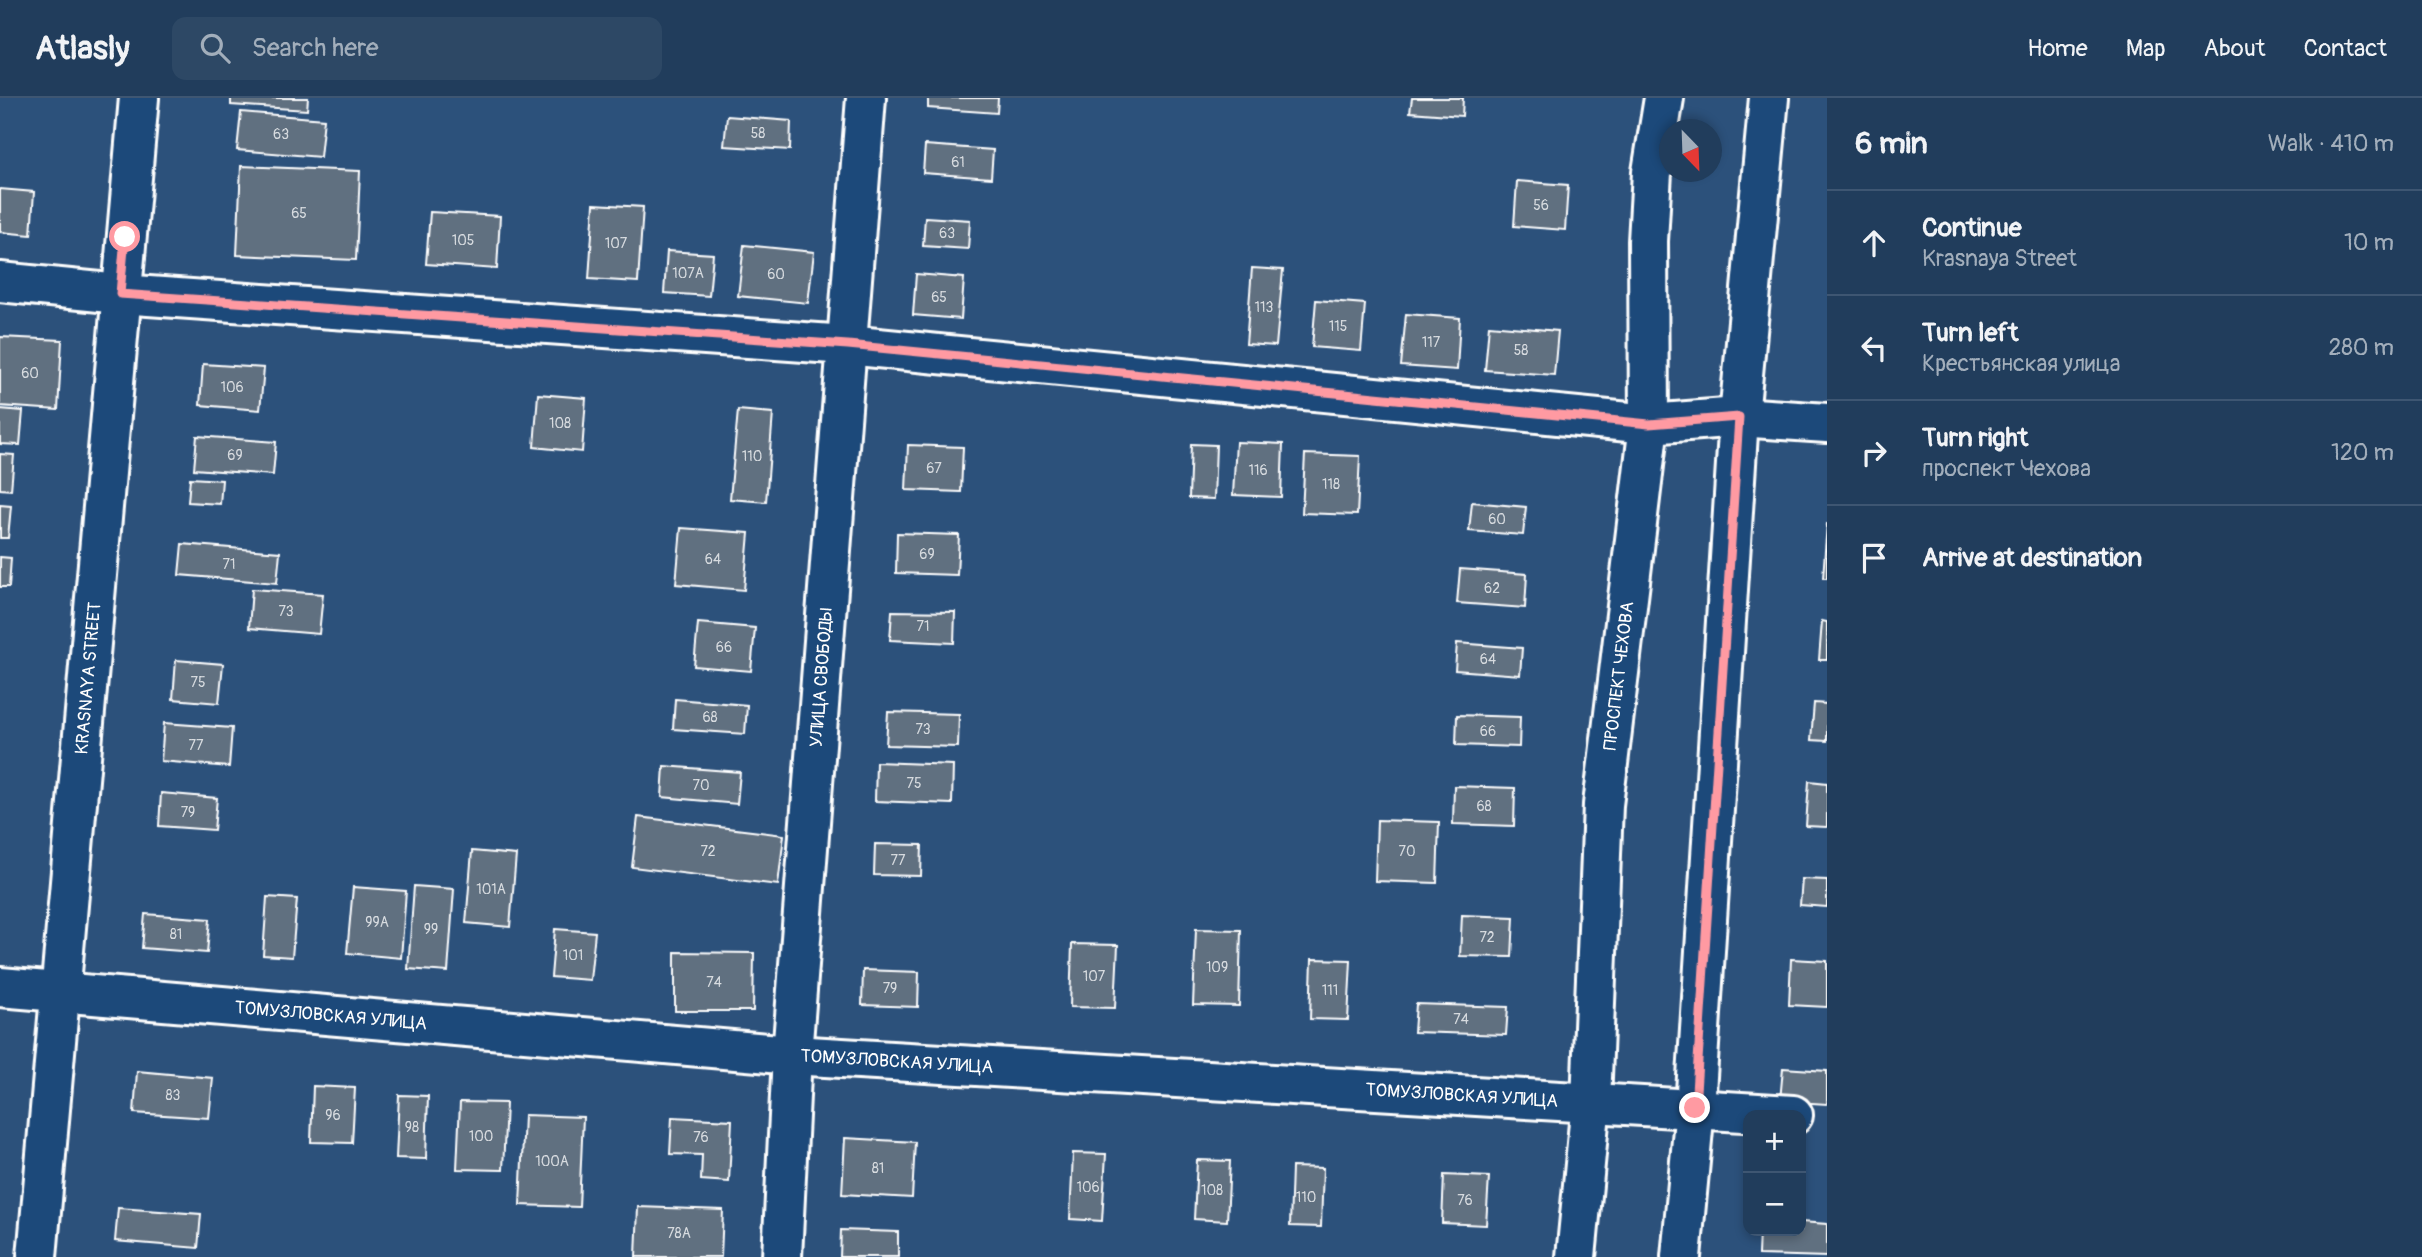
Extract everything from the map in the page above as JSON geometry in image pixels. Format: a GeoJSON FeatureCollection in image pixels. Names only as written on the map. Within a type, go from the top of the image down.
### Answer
{"type":"FeatureCollection","features":[{"type":"Feature","properties":{"kind":"street","name":"KRASNAYA STREET"},"geometry":{"type":"LineString","coordinates":[[37,1257],[63,990],[120,294],[139,98]]}},
{"type":"Feature","properties":{"kind":"street","name":"УЛИЦА СВОБОДЫ"},"geometry":{"type":"LineString","coordinates":[[782,1257],[792,1055],[866,98]]}},
{"type":"Feature","properties":{"kind":"street","name":"ПРОСПЕКТ ЧЕХОВА"},"geometry":{"type":"LineString","coordinates":[[1576,1257],[1591,1101],[1603,805],[1649,424],[1648,241],[1652,172],[1664,98]]}},
{"type":"Feature","properties":{"kind":"street"},"geometry":{"type":"LineString","coordinates":[[1681,1257],[1695,1108],[1739,417],[1769,98]]}},
{"type":"Feature","properties":{"kind":"street"},"geometry":{"type":"LineString","coordinates":[[0,282],[120,294],[848,345],[1649,424],[1739,417],[1827,423]]}},
{"type":"Feature","properties":{"kind":"street","name":"ТОМУЗЛОВСКАЯ УЛИЦА"},"geometry":{"type":"LineString","coordinates":[[0,987],[63,990],[792,1055],[1743,1111]]}},
{"type":"Feature","properties":{"kind":"street"},"geometry":{"type":"LineString","coordinates":[[1806,1116],[1827,1118]]}},
{"type":"Feature","properties":{"kind":"building"},"geometry":{"type":"Polygon","coordinates":[[[231,98],[308,98],[307,110],[231,105],[231,98]]]}},
{"type":"Feature","properties":{"kind":"building"},"geometry":{"type":"Polygon","coordinates":[[[928,98],[998,98],[997,113],[928,108],[928,98]]]}},
{"type":"Feature","properties":{"kind":"building"},"geometry":{"type":"Polygon","coordinates":[[[1412,98],[1463,98],[1462,116],[1410,112],[1412,98]]]}},
{"type":"Feature","properties":{"kind":"building"},"geometry":{"type":"Polygon","coordinates":[[[241,112],[324,119],[320,157],[237,150],[241,112]]]}},
{"type":"Feature","properties":{"kind":"building"},"geometry":{"type":"Polygon","coordinates":[[[727,116],[791,121],[790,150],[724,146],[727,116]]]}},
{"type":"Feature","properties":{"kind":"building"},"geometry":{"type":"Polygon","coordinates":[[[925,145],[993,150],[991,178],[923,173],[925,145]]]}},
{"type":"Feature","properties":{"kind":"building"},"geometry":{"type":"Polygon","coordinates":[[[241,166],[360,171],[356,260],[237,255],[241,166]]]}},
{"type":"Feature","properties":{"kind":"building"},"geometry":{"type":"Polygon","coordinates":[[[1517,181],[1568,185],[1565,230],[1514,226],[1517,181]]]}},
{"type":"Feature","properties":{"kind":"building"},"geometry":{"type":"Polygon","coordinates":[[[0,189],[34,192],[31,235],[0,232],[0,189]]]}},
{"type":"Feature","properties":{"kind":"building"},"geometry":{"type":"Polygon","coordinates":[[[594,204],[643,207],[638,282],[589,279],[594,204]]]}},
{"type":"Feature","properties":{"kind":"building"},"geometry":{"type":"Polygon","coordinates":[[[430,212],[500,216],[497,269],[426,264],[430,212]]]}},
{"type":"Feature","properties":{"kind":"building"},"geometry":{"type":"Polygon","coordinates":[[[925,217],[970,220],[968,249],[923,246],[925,217]]]}},
{"type":"Feature","properties":{"kind":"building"},"geometry":{"type":"Polygon","coordinates":[[[744,245],[814,252],[808,303],[738,296],[744,245]]]}},
{"type":"Feature","properties":{"kind":"building"},"geometry":{"type":"Polygon","coordinates":[[[667,251],[713,254],[709,296],[664,293],[667,251]]]}},
{"type":"Feature","properties":{"kind":"building"},"geometry":{"type":"Polygon","coordinates":[[[1252,268],[1283,270],[1276,346],[1246,344],[1252,268]]]}},
{"type":"Feature","properties":{"kind":"building"},"geometry":{"type":"Polygon","coordinates":[[[916,274],[964,278],[961,319],[913,315],[916,274]]]}},
{"type":"Feature","properties":{"kind":"building"},"geometry":{"type":"Polygon","coordinates":[[[1316,300],[1365,304],[1361,351],[1312,347],[1316,300]]]}},
{"type":"Feature","properties":{"kind":"building"},"geometry":{"type":"Polygon","coordinates":[[[1406,314],[1460,318],[1457,370],[1401,366],[1406,314]]]}},
{"type":"Feature","properties":{"kind":"building"},"geometry":{"type":"Polygon","coordinates":[[[1489,325],[1558,331],[1554,375],[1485,370],[1489,325]]]}},
{"type":"Feature","properties":{"kind":"building"},"geometry":{"type":"Polygon","coordinates":[[[0,337],[62,340],[58,410],[0,406],[0,337]]]}},
{"type":"Feature","properties":{"kind":"building"},"geometry":{"type":"Polygon","coordinates":[[[203,364],[264,368],[260,410],[200,405],[203,364]]]}},
{"type":"Feature","properties":{"kind":"building"},"geometry":{"type":"Polygon","coordinates":[[[538,394],[586,398],[582,452],[534,447],[538,394]]]}},
{"type":"Feature","properties":{"kind":"building"},"geometry":{"type":"Polygon","coordinates":[[[0,409],[23,411],[20,445],[0,444],[0,409]]]}},
{"type":"Feature","properties":{"kind":"building"},"geometry":{"type":"Polygon","coordinates":[[[738,410],[773,413],[766,502],[730,499],[738,410]]]}},
{"type":"Feature","properties":{"kind":"building"},"geometry":{"type":"Polygon","coordinates":[[[197,436],[276,442],[273,475],[194,469],[197,436]]]}},
{"type":"Feature","properties":{"kind":"building"},"geometry":{"type":"Polygon","coordinates":[[[1236,442],[1283,444],[1281,497],[1233,495],[1236,442]]]}},
{"type":"Feature","properties":{"kind":"building"},"geometry":{"type":"Polygon","coordinates":[[[1191,444],[1216,445],[1214,499],[1189,498],[1191,444]]]}},
{"type":"Feature","properties":{"kind":"building"},"geometry":{"type":"Polygon","coordinates":[[[908,445],[963,447],[961,492],[906,490],[908,445]]]}},
{"type":"Feature","properties":{"kind":"building"},"geometry":{"type":"Polygon","coordinates":[[[0,454],[14,455],[11,490],[0,489],[0,454]]]}},
{"type":"Feature","properties":{"kind":"building"},"geometry":{"type":"Polygon","coordinates":[[[1305,454],[1360,456],[1357,515],[1302,513],[1305,454]]]}},
{"type":"Feature","properties":{"kind":"building"},"geometry":{"type":"Polygon","coordinates":[[[190,478],[222,480],[220,504],[188,502],[190,478]]]}},
{"type":"Feature","properties":{"kind":"building"},"geometry":{"type":"Polygon","coordinates":[[[1472,502],[1526,507],[1523,535],[1469,531],[1472,502]]]}},
{"type":"Feature","properties":{"kind":"building"},"geometry":{"type":"Polygon","coordinates":[[[0,505],[11,506],[8,538],[0,538],[0,505]]]}},
{"type":"Feature","properties":{"kind":"building"},"geometry":{"type":"Polygon","coordinates":[[[1827,523],[1827,578],[1823,578],[1827,523]]]}},
{"type":"Feature","properties":{"kind":"building"},"geometry":{"type":"Polygon","coordinates":[[[681,528],[749,533],[744,590],[676,584],[681,528]]]}},
{"type":"Feature","properties":{"kind":"building"},"geometry":{"type":"Polygon","coordinates":[[[897,533],[959,535],[957,575],[896,573],[897,533]]]}},
{"type":"Feature","properties":{"kind":"building"},"geometry":{"type":"Polygon","coordinates":[[[182,544],[280,552],[277,583],[179,575],[182,544]]]}},
{"type":"Feature","properties":{"kind":"building"},"geometry":{"type":"Polygon","coordinates":[[[0,557],[11,558],[9,587],[0,587],[0,557]]]}},
{"type":"Feature","properties":{"kind":"building"},"geometry":{"type":"Polygon","coordinates":[[[1460,569],[1527,574],[1525,608],[1457,603],[1460,569]]]}},
{"type":"Feature","properties":{"kind":"building"},"geometry":{"type":"Polygon","coordinates":[[[252,589],[323,594],[319,634],[249,628],[252,589]]]}},
{"type":"Feature","properties":{"kind":"building"},"geometry":{"type":"Polygon","coordinates":[[[892,611],[955,612],[954,643],[890,640],[892,611]]]}},
{"type":"Feature","properties":{"kind":"building"},"geometry":{"type":"Polygon","coordinates":[[[1822,621],[1827,622],[1827,660],[1819,660],[1822,621]]]}},
{"type":"Feature","properties":{"kind":"building"},"geometry":{"type":"Polygon","coordinates":[[[698,623],[755,628],[751,671],[694,666],[698,623]]]}},
{"type":"Feature","properties":{"kind":"building"},"geometry":{"type":"Polygon","coordinates":[[[1457,643],[1522,648],[1520,675],[1455,670],[1457,643]]]}},
{"type":"Feature","properties":{"kind":"building"},"geometry":{"type":"Polygon","coordinates":[[[176,660],[223,664],[219,703],[173,699],[176,660]]]}},
{"type":"Feature","properties":{"kind":"building"},"geometry":{"type":"Polygon","coordinates":[[[675,699],[747,705],[745,734],[673,729],[675,699]]]}},
{"type":"Feature","properties":{"kind":"building"},"geometry":{"type":"Polygon","coordinates":[[[1814,703],[1827,704],[1827,741],[1811,740],[1814,703]]]}},
{"type":"Feature","properties":{"kind":"building"},"geometry":{"type":"Polygon","coordinates":[[[888,712],[959,714],[958,747],[886,745],[888,712]]]}},
{"type":"Feature","properties":{"kind":"building"},"geometry":{"type":"Polygon","coordinates":[[[1457,715],[1520,717],[1519,747],[1456,745],[1457,715]]]}},
{"type":"Feature","properties":{"kind":"building"},"geometry":{"type":"Polygon","coordinates":[[[164,723],[232,728],[229,767],[161,761],[164,723]]]}},
{"type":"Feature","properties":{"kind":"building"},"geometry":{"type":"Polygon","coordinates":[[[876,762],[953,765],[952,804],[875,801],[876,762]]]}},
{"type":"Feature","properties":{"kind":"building"},"geometry":{"type":"Polygon","coordinates":[[[664,766],[740,772],[737,804],[662,797],[664,766]]]}},
{"type":"Feature","properties":{"kind":"building"},"geometry":{"type":"Polygon","coordinates":[[[1809,781],[1827,783],[1827,827],[1806,826],[1809,781]]]}},
{"type":"Feature","properties":{"kind":"building"},"geometry":{"type":"Polygon","coordinates":[[[1454,786],[1515,788],[1514,826],[1453,824],[1454,786]]]}},
{"type":"Feature","properties":{"kind":"building"},"geometry":{"type":"Polygon","coordinates":[[[161,793],[217,798],[214,830],[159,826],[161,793]]]}},
{"type":"Feature","properties":{"kind":"building"},"geometry":{"type":"Polygon","coordinates":[[[638,817],[784,835],[778,885],[632,867],[638,817]]]}},
{"type":"Feature","properties":{"kind":"building"},"geometry":{"type":"Polygon","coordinates":[[[1377,820],[1439,822],[1437,883],[1375,881],[1377,820]]]}},
{"type":"Feature","properties":{"kind":"building"},"geometry":{"type":"Polygon","coordinates":[[[875,844],[922,845],[921,876],[874,875],[875,844]]]}},
{"type":"Feature","properties":{"kind":"building"},"geometry":{"type":"Polygon","coordinates":[[[472,851],[516,855],[510,927],[466,923],[472,851]]]}},
{"type":"Feature","properties":{"kind":"building"},"geometry":{"type":"Polygon","coordinates":[[[1802,879],[1827,880],[1827,907],[1800,905],[1802,879]]]}},
{"type":"Feature","properties":{"kind":"building"},"geometry":{"type":"Polygon","coordinates":[[[414,886],[454,889],[448,972],[408,969],[414,886]]]}},
{"type":"Feature","properties":{"kind":"building"},"geometry":{"type":"Polygon","coordinates":[[[353,887],[406,891],[401,958],[347,953],[353,887]]]}},
{"type":"Feature","properties":{"kind":"building"},"geometry":{"type":"Polygon","coordinates":[[[267,897],[297,899],[292,957],[263,955],[267,897]]]}},
{"type":"Feature","properties":{"kind":"building"},"geometry":{"type":"Polygon","coordinates":[[[145,914],[210,919],[207,953],[142,948],[145,914]]]}},
{"type":"Feature","properties":{"kind":"building"},"geometry":{"type":"Polygon","coordinates":[[[1462,915],[1514,917],[1512,957],[1460,956],[1462,915]]]}},
{"type":"Feature","properties":{"kind":"building"},"geometry":{"type":"Polygon","coordinates":[[[555,929],[595,932],[590,980],[551,977],[555,929]]]}},
{"type":"Feature","properties":{"kind":"building"},"geometry":{"type":"Polygon","coordinates":[[[1196,929],[1241,930],[1239,1006],[1193,1005],[1196,929]]]}},
{"type":"Feature","properties":{"kind":"building"},"geometry":{"type":"Polygon","coordinates":[[[1072,944],[1118,945],[1115,1008],[1070,1007],[1072,944]]]}},
{"type":"Feature","properties":{"kind":"building"},"geometry":{"type":"Polygon","coordinates":[[[675,952],[754,953],[753,1011],[675,1011],[675,952]]]}},
{"type":"Feature","properties":{"kind":"building"},"geometry":{"type":"Polygon","coordinates":[[[1312,959],[1351,960],[1348,1020],[1310,1019],[1312,959]]]}},
{"type":"Feature","properties":{"kind":"building"},"geometry":{"type":"Polygon","coordinates":[[[1791,959],[1827,961],[1827,1007],[1789,1005],[1791,959]]]}},
{"type":"Feature","properties":{"kind":"building"},"geometry":{"type":"Polygon","coordinates":[[[863,970],[919,972],[918,1007],[862,1005],[863,970]]]}},
{"type":"Feature","properties":{"kind":"building"},"geometry":{"type":"Polygon","coordinates":[[[1416,1004],[1508,1007],[1506,1035],[1414,1032],[1416,1004]]]}},
{"type":"Feature","properties":{"kind":"building"},"geometry":{"type":"Polygon","coordinates":[[[1783,1068],[1827,1071],[1827,1104],[1780,1101],[1783,1068]]]}},
{"type":"Feature","properties":{"kind":"building"},"geometry":{"type":"Polygon","coordinates":[[[137,1071],[213,1078],[209,1118],[134,1113],[137,1071]]]}},
{"type":"Feature","properties":{"kind":"building"},"geometry":{"type":"Polygon","coordinates":[[[313,1086],[355,1088],[352,1143],[311,1142],[313,1086]]]}},
{"type":"Feature","properties":{"kind":"building"},"geometry":{"type":"Polygon","coordinates":[[[399,1095],[428,1096],[426,1159],[396,1158],[399,1095]]]}},
{"type":"Feature","properties":{"kind":"building"},"geometry":{"type":"Polygon","coordinates":[[[460,1102],[506,1103],[503,1170],[457,1169],[460,1102]]]}},
{"type":"Feature","properties":{"kind":"building"},"geometry":{"type":"Polygon","coordinates":[[[524,1115],[583,1117],[579,1207],[520,1205],[524,1115]]]}},
{"type":"Feature","properties":{"kind":"building"},"geometry":{"type":"Polygon","coordinates":[[[672,1117],[732,1120],[729,1182],[701,1180],[702,1155],[670,1154],[672,1117]]]}},
{"type":"Feature","properties":{"kind":"building"},"geometry":{"type":"Polygon","coordinates":[[[845,1138],[915,1142],[912,1198],[842,1194],[845,1138]]]}},
{"type":"Feature","properties":{"kind":"building"},"geometry":{"type":"Polygon","coordinates":[[[1073,1153],[1106,1154],[1102,1221],[1070,1219],[1073,1153]]]}},
{"type":"Feature","properties":{"kind":"building"},"geometry":{"type":"Polygon","coordinates":[[[1197,1160],[1230,1161],[1227,1221],[1194,1219],[1197,1160]]]}},
{"type":"Feature","properties":{"kind":"building"},"geometry":{"type":"Polygon","coordinates":[[[1292,1167],[1323,1168],[1321,1227],[1290,1226],[1292,1167]]]}},
{"type":"Feature","properties":{"kind":"building"},"geometry":{"type":"Polygon","coordinates":[[[1444,1175],[1489,1177],[1486,1225],[1442,1223],[1444,1175]]]}},
{"type":"Feature","properties":{"kind":"building"},"geometry":{"type":"Polygon","coordinates":[[[638,1207],[723,1210],[721,1257],[636,1257],[638,1207]]]}},
{"type":"Feature","properties":{"kind":"building"},"geometry":{"type":"Polygon","coordinates":[[[118,1208],[201,1214],[198,1248],[115,1241],[118,1208]]]}},
{"type":"Feature","properties":{"kind":"building"},"geometry":{"type":"Polygon","coordinates":[[[1806,1222],[1827,1224],[1827,1257],[1758,1255],[1759,1236],[1806,1236],[1806,1222]]]}},
{"type":"Feature","properties":{"kind":"building"},"geometry":{"type":"Polygon","coordinates":[[[841,1230],[898,1232],[898,1257],[840,1257],[841,1230]]]}},
{"type":"Feature","properties":{"kind":"route"},"geometry":{"type":"LineString","coordinates":[[125,237],[120,294],[848,345],[1649,424],[1739,417],[1695,1108]]}}]}
